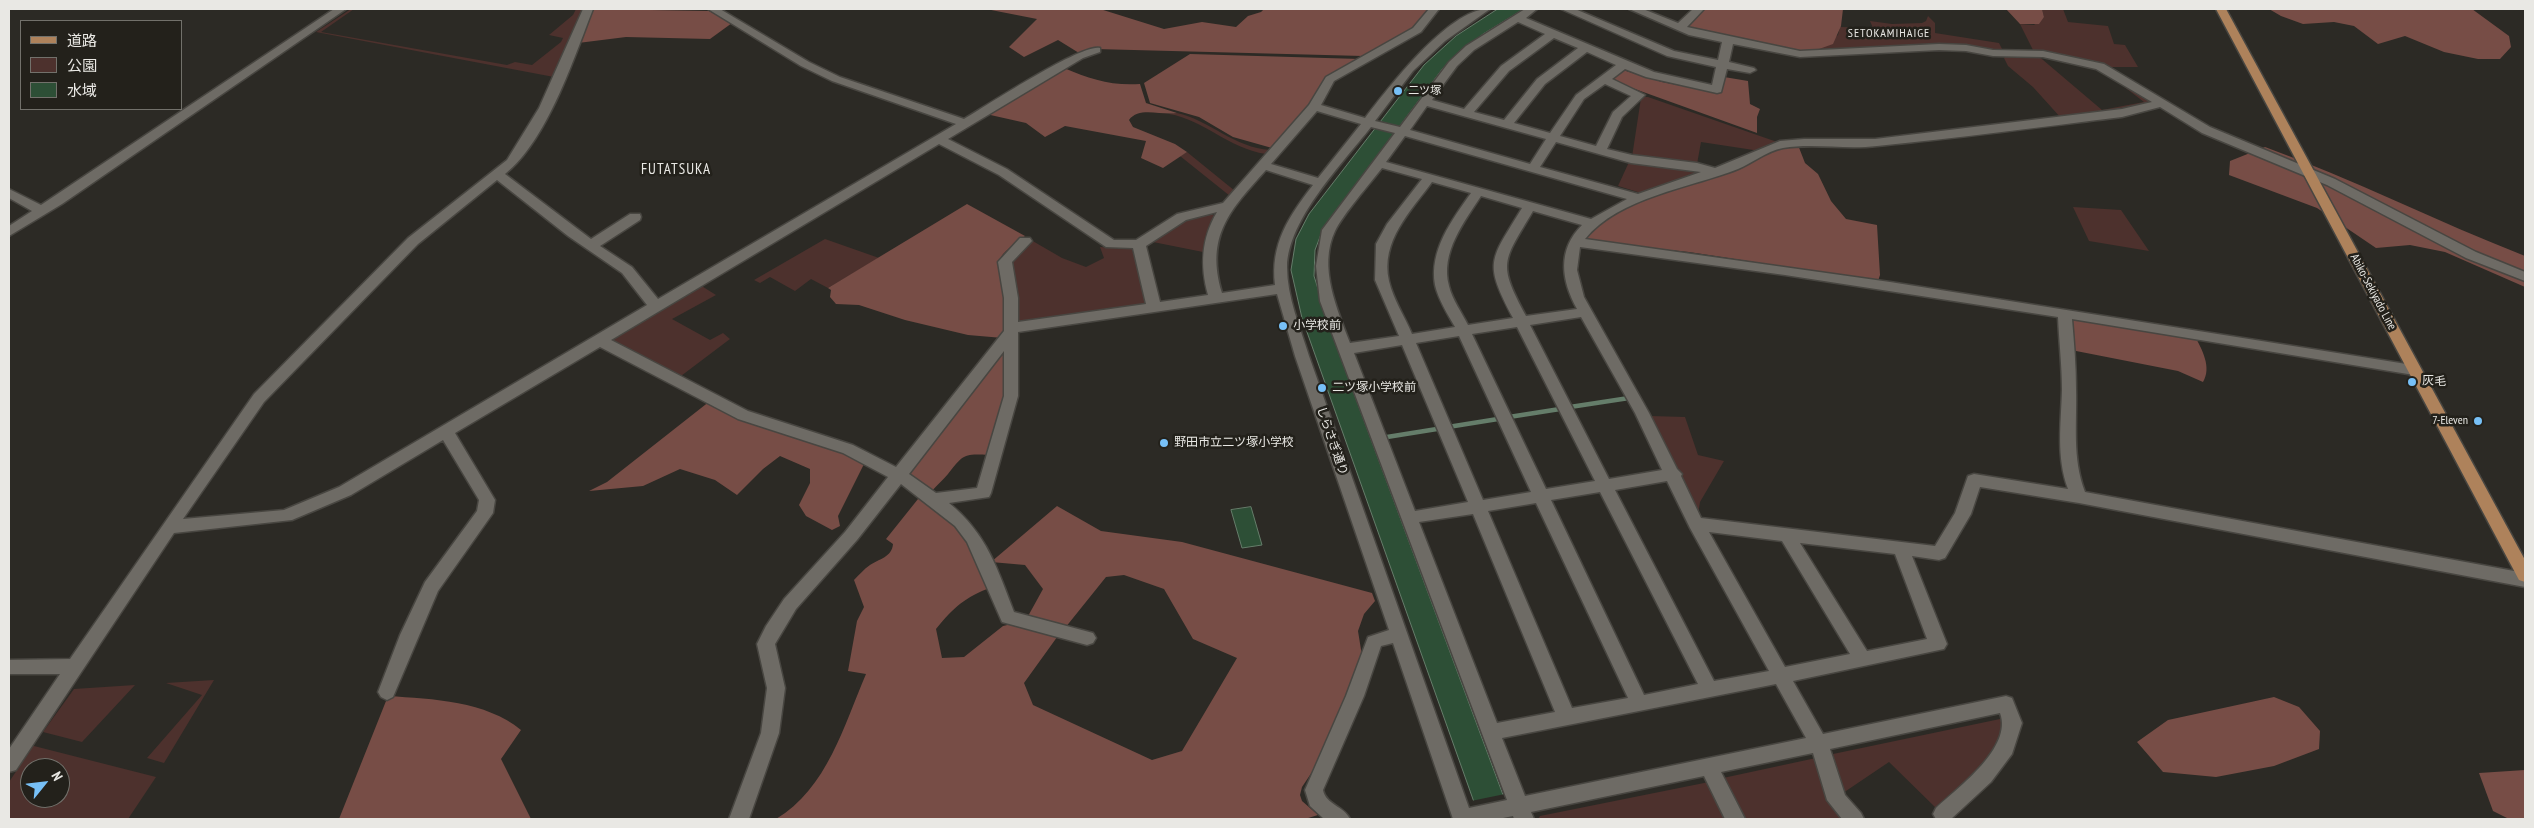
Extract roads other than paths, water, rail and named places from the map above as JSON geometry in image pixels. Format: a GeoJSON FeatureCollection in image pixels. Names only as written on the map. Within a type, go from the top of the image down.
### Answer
{"type":"FeatureCollection","features":[{"type":"Feature","properties":{"kind":"main road","name":"Abiko-Sekiyado Line"},"geometry":{"type":"LineString","coordinates":[[2221,9],[2525,575]]}},
{"type":"Feature","properties":{"kind":"street"},"geometry":{"type":"LineString","coordinates":[[9,232],[341,9]]}},
{"type":"Feature","properties":{"kind":"street"},"geometry":{"type":"LineString","coordinates":[[9,764],[169,527],[271,385],[413,241],[499,175],[522,149],[564,70],[588,9]]}},
{"type":"Feature","properties":{"kind":"street"},"geometry":{"type":"LineString","coordinates":[[713,9],[727,15],[805,64],[836,79],[965,123]]}},
{"type":"Feature","properties":{"kind":"street"},"geometry":{"type":"LineString","coordinates":[[1216,298],[1209,276],[1209,249],[1218,219],[1227,206],[1314,107],[1330,79],[1417,30],[1434,9]]}},
{"type":"Feature","properties":{"kind":"street","name":"しらさぎ通り"},"geometry":{"type":"LineString","coordinates":[[1467,817],[1398,635],[1302,356],[1282,290],[1279,262],[1288,228],[1320,182],[1371,123],[1425,52],[1457,27],[1485,9]]}},
{"type":"Feature","properties":{"kind":"street"},"geometry":{"type":"LineString","coordinates":[[1517,811],[1490,732],[1323,286],[1322,252],[1329,230],[1378,163],[1398,130],[1425,102],[1441,78],[1470,48],[1532,9]]}},
{"type":"Feature","properties":{"kind":"street"},"geometry":{"type":"LineString","coordinates":[[1566,9],[1671,54],[1750,70]]}},
{"type":"Feature","properties":{"kind":"street"},"geometry":{"type":"LineString","coordinates":[[1679,28],[1699,9]]}},
{"type":"Feature","properties":{"kind":"street"},"geometry":{"type":"LineString","coordinates":[[1640,10],[1679,28],[1701,35],[1800,54],[1939,47],[1966,48],[1993,53],[2042,54],[2100,66],[2160,104],[2226,140],[2309,172],[2471,256],[2525,277]]}},
{"type":"Feature","properties":{"kind":"street"},"geometry":{"type":"LineString","coordinates":[[1517,18],[1623,65],[1668,81],[1717,90],[1728,40]]}},
{"type":"Feature","properties":{"kind":"street"},"geometry":{"type":"LineString","coordinates":[[1467,114],[1490,82],[1507,64],[1553,34]]}},
{"type":"Feature","properties":{"kind":"street"},"geometry":{"type":"LineString","coordinates":[[1507,125],[1523,99],[1538,81],[1584,48]]}},
{"type":"Feature","properties":{"kind":"street"},"geometry":{"type":"LineString","coordinates":[[169,527],[286,516],[345,491],[1079,56],[1096,50]]}},
{"type":"Feature","properties":{"kind":"street"},"geometry":{"type":"LineString","coordinates":[[1533,168],[1580,97],[1603,78],[1623,65]]}},
{"type":"Feature","properties":{"kind":"street"},"geometry":{"type":"LineString","coordinates":[[1600,150],[1617,115],[1639,96],[1603,78]]}},
{"type":"Feature","properties":{"kind":"street"},"geometry":{"type":"LineString","coordinates":[[1425,102],[1631,159],[1697,167],[1712,171]]}},
{"type":"Feature","properties":{"kind":"street"},"geometry":{"type":"LineString","coordinates":[[1854,819],[1837,800],[1819,744],[1696,524],[1674,474],[1628,387],[1585,312],[1570,276],[1575,242],[1592,224],[1638,198],[1712,171],[1726,169],[1764,150],[1782,145],[1872,143],[2122,113],[2160,104]]}},
{"type":"Feature","properties":{"kind":"street"},"geometry":{"type":"LineString","coordinates":[[1314,107],[1638,198]]}},
{"type":"Feature","properties":{"kind":"street"},"geometry":{"type":"LineString","coordinates":[[939,139],[1003,172],[1111,244],[1138,244],[1182,217],[1227,206]]}},
{"type":"Feature","properties":{"kind":"street"},"geometry":{"type":"LineString","coordinates":[[1378,163],[1592,224]]}},
{"type":"Feature","properties":{"kind":"street"},"geometry":{"type":"LineString","coordinates":[[1263,165],[1320,182]]}},
{"type":"Feature","properties":{"kind":"street"},"geometry":{"type":"LineString","coordinates":[[499,175],[592,246],[627,270],[656,307]]}},
{"type":"Feature","properties":{"kind":"street"},"geometry":{"type":"LineString","coordinates":[[1429,178],[1392,227],[1383,244],[1381,260],[1382,280],[1476,507],[1567,718]]}},
{"type":"Feature","properties":{"kind":"street"},"geometry":{"type":"LineString","coordinates":[[1478,192],[1445,243],[1440,264],[1444,292],[1543,496],[1639,703]]}},
{"type":"Feature","properties":{"kind":"street"},"geometry":{"type":"LineString","coordinates":[[9,193],[42,211]]}},
{"type":"Feature","properties":{"kind":"street"},"geometry":{"type":"LineString","coordinates":[[1530,206],[1503,251],[1499,265],[1503,286],[1709,689]]}},
{"type":"Feature","properties":{"kind":"street"},"geometry":{"type":"LineString","coordinates":[[592,246],[635,217]]}},
{"type":"Feature","properties":{"kind":"street"},"geometry":{"type":"LineString","coordinates":[[935,500],[983,494],[1012,396],[1011,298],[1005,262],[1025,241]]}},
{"type":"Feature","properties":{"kind":"street"},"geometry":{"type":"LineString","coordinates":[[1575,242],[1713,259],[2065,313],[2414,370]]}},
{"type":"Feature","properties":{"kind":"street"},"geometry":{"type":"LineString","coordinates":[[1138,244],[1154,307]]}},
{"type":"Feature","properties":{"kind":"street"},"geometry":{"type":"LineString","coordinates":[[739,819],[770,732],[776,688],[766,644],[790,604],[850,536],[1011,330],[1154,307],[1282,290]]}},
{"type":"Feature","properties":{"kind":"street"},"geometry":{"type":"LineString","coordinates":[[1346,349],[1585,312]]}},
{"type":"Feature","properties":{"kind":"street"},"geometry":{"type":"LineString","coordinates":[[2065,313],[2069,390],[2066,442],[2069,477],[2078,497]]}},
{"type":"Feature","properties":{"kind":"street"},"geometry":{"type":"LineString","coordinates":[[600,340],[743,416],[848,449],[898,475],[935,500],[961,522],[980,548],[1008,616],[1087,638]]}},
{"type":"Feature","properties":{"kind":"street"},"geometry":{"type":"LineString","coordinates":[[387,692],[409,635],[431,587],[485,513],[487,500],[446,432]]}},
{"type":"Feature","properties":{"kind":"street"},"geometry":{"type":"LineString","coordinates":[[1409,518],[1674,474]]}},
{"type":"Feature","properties":{"kind":"street"},"geometry":{"type":"LineString","coordinates":[[1696,524],[1938,553],[1963,514],[1974,480],[2078,497],[2525,580]]}},
{"type":"Feature","properties":{"kind":"street"},"geometry":{"type":"LineString","coordinates":[[1787,535],[1863,660]]}},
{"type":"Feature","properties":{"kind":"street"},"geometry":{"type":"LineString","coordinates":[[1490,732],[1709,689],[1781,677],[1938,644],[1901,549]]}},
{"type":"Feature","properties":{"kind":"street"},"geometry":{"type":"LineString","coordinates":[[1340,819],[1319,805],[1315,798],[1314,790],[1351,705],[1374,642],[1378,639],[1398,635]]}},
{"type":"Feature","properties":{"kind":"street"},"geometry":{"type":"LineString","coordinates":[[9,667],[74,666]]}},
{"type":"Feature","properties":{"kind":"street"},"geometry":{"type":"LineString","coordinates":[[1467,817],[1517,811],[1709,767],[2006,704],[2013,723],[2005,748],[1984,776],[1943,814]]}},
{"type":"Feature","properties":{"kind":"street"},"geometry":{"type":"LineString","coordinates":[[1709,767],[1735,819]]}},
{"type":"Feature","properties":{"kind":"water"},"geometry":{"type":"Polygon","coordinates":[[[1498,9],[1524,9],[1483,34],[1443,68],[1323,229],[1315,250],[1314,276],[1332,334],[1512,819],[1480,819],[1302,318],[1291,270],[1296,239],[1309,214],[1424,65],[1456,36],[1498,9]]]}},
{"type":"Feature","properties":{"kind":"water"},"geometry":{"type":"Polygon","coordinates":[[[1251,507],[1262,545],[1242,548],[1231,510],[1251,507]]]}},
{"type":"Feature","properties":{"kind":"waterway"},"geometry":{"type":"LineString","coordinates":[[1570,407],[1629,398]]}},
{"type":"Feature","properties":{"kind":"waterway"},"geometry":{"type":"LineString","coordinates":[[1509,417],[1560,409]]}},
{"type":"Feature","properties":{"kind":"waterway"},"geometry":{"type":"LineString","coordinates":[[1448,427],[1498,419]]}},
{"type":"Feature","properties":{"kind":"waterway"},"geometry":{"type":"LineString","coordinates":[[1387,437],[1437,429]]}},
{"type":"Feature","properties":{"kind":"place","name":"二ツ塚"},"geometry":{"type":"Point","coordinates":[1398,91]}},
{"type":"Feature","properties":{"kind":"place","name":"小学校前"},"geometry":{"type":"Point","coordinates":[1283,326]}},
{"type":"Feature","properties":{"kind":"place","name":"灰毛"},"geometry":{"type":"Point","coordinates":[2412,382]}},
{"type":"Feature","properties":{"kind":"place","name":"二ツ塚小学校前"},"geometry":{"type":"Point","coordinates":[1322,388]}},
{"type":"Feature","properties":{"kind":"place","name":"7-Eleven"},"geometry":{"type":"Point","coordinates":[2478,421]}},
{"type":"Feature","properties":{"kind":"place","name":"野田市立二ツ塚小学校"},"geometry":{"type":"Point","coordinates":[1164,443]}},
{"type":"Feature","properties":{"kind":"district","name":"SETOKAMIHAIGE"},"geometry":{"type":"Point","coordinates":[1889,34]}},
{"type":"Feature","properties":{"kind":"district","name":"FUTATSUKA"},"geometry":{"type":"Point","coordinates":[676,170]}}]}
